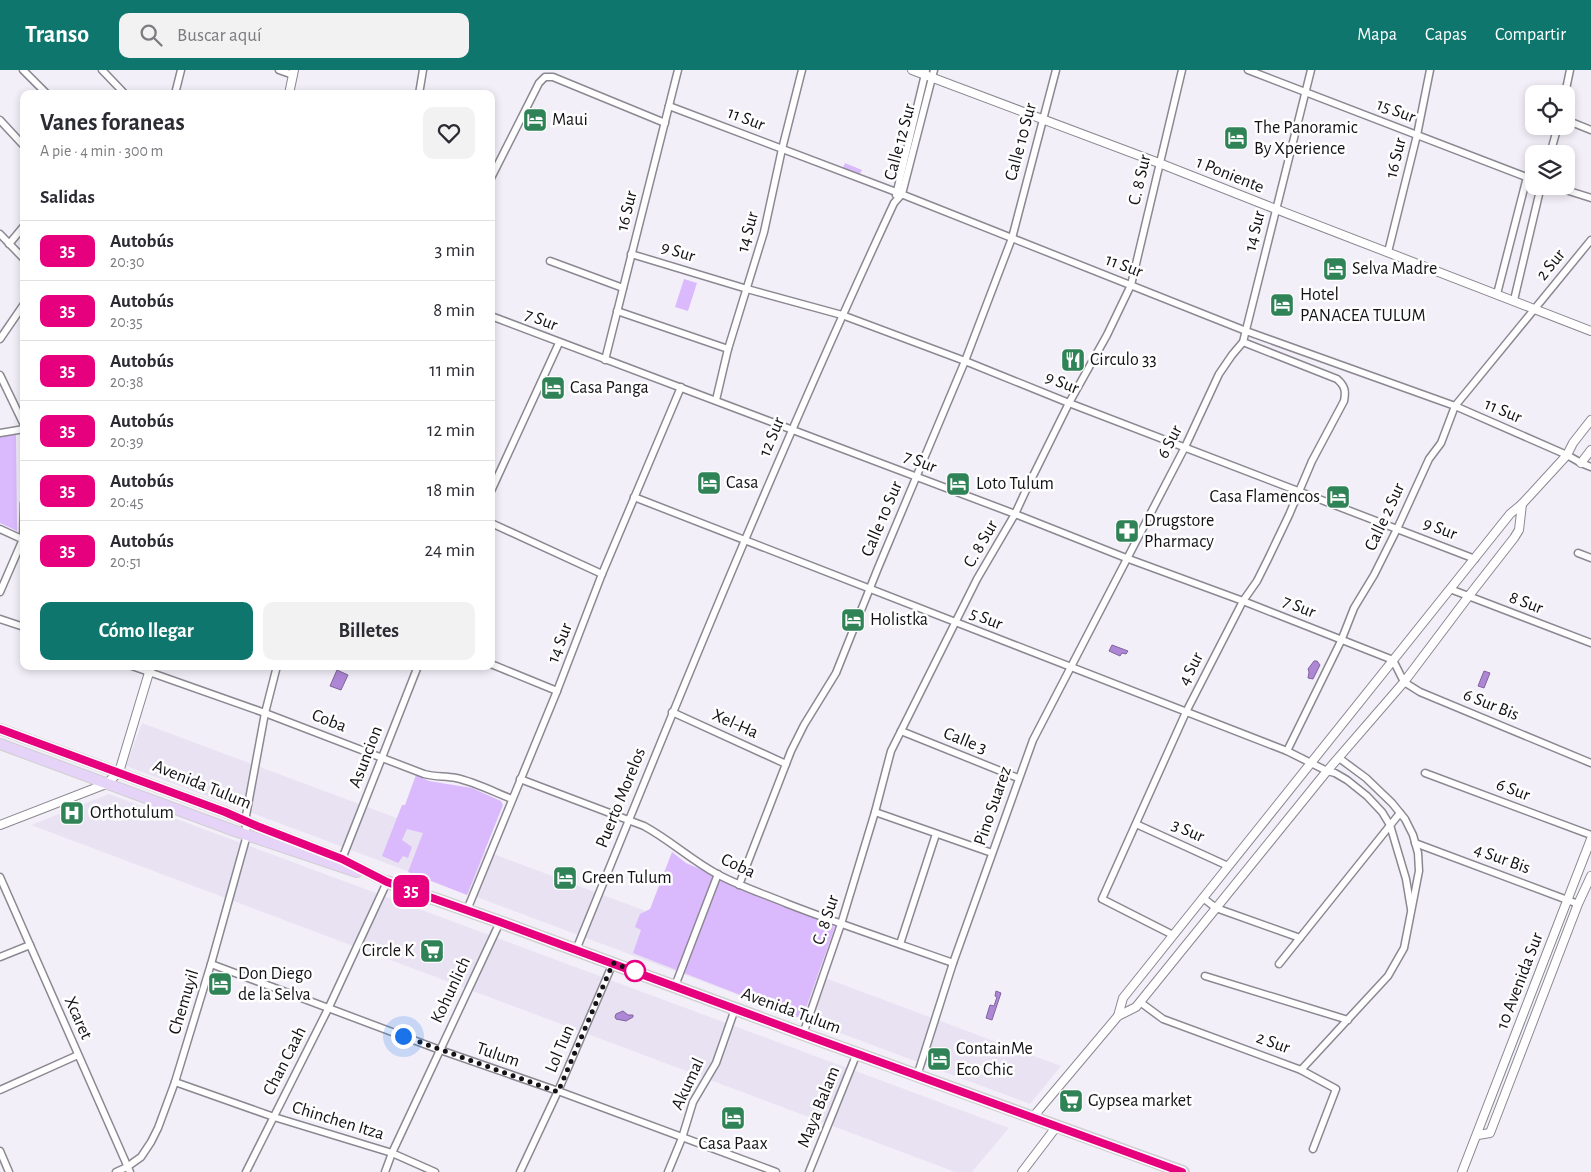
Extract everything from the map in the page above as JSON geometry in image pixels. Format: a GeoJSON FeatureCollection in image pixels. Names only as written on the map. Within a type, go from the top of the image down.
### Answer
{"type":"FeatureCollection","features":[{"type":"Feature","properties":{"kind":"highway","name":"Avenida Tulum"},"geometry":{"type":"LineString","coordinates":[[387,882],[1182,1172]]}},
{"type":"Feature","properties":{"kind":"main road","name":"Avenida Tulum"},"geometry":{"type":"LineString","coordinates":[[0,729],[119,772],[342,859],[387,882]]}},
{"type":"Feature","properties":{"kind":"main road","name":"Avenida Tulum"},"geometry":{"type":"LineString","coordinates":[[0,744],[247,835],[387,882]]}},
{"type":"Feature","properties":{"kind":"street"},"geometry":{"type":"LineString","coordinates":[[23,70],[42,90]]}},
{"type":"Feature","properties":{"kind":"street"},"geometry":{"type":"LineString","coordinates":[[102,70],[121,90]]}},
{"type":"Feature","properties":{"kind":"street"},"geometry":{"type":"LineString","coordinates":[[176,90],[181,70]]}},
{"type":"Feature","properties":{"kind":"street"},"geometry":{"type":"LineString","coordinates":[[279,70],[294,73],[290,90]]}},
{"type":"Feature","properties":{"kind":"street"},"geometry":{"type":"LineString","coordinates":[[420,90],[424,70]]}},
{"type":"Feature","properties":{"kind":"street","name":"16 Sur"},"geometry":{"type":"LineString","coordinates":[[605,360],[678,70]]}},
{"type":"Feature","properties":{"kind":"street","name":"14 Sur"},"geometry":{"type":"LineString","coordinates":[[716,400],[728,349],[764,232],[802,70]]}},
{"type":"Feature","properties":{"kind":"street","name":"1 Poniente"},"geometry":{"type":"LineString","coordinates":[[912,70],[929,73],[1042,120],[1160,162],[1591,331]]}},
{"type":"Feature","properties":{"kind":"street","name":"Calle 10 Sur"},"geometry":{"type":"LineString","coordinates":[[740,885],[786,764],[804,725],[836,673],[965,361],[1012,238],[1056,70]]}},
{"type":"Feature","properties":{"kind":"street","name":"C. 8 Sur"},"geometry":{"type":"LineString","coordinates":[[803,1034],[841,924],[876,812],[891,751],[955,623],[1015,514],[1069,402],[1107,335],[1131,285],[1182,70]]}},
{"type":"Feature","properties":{"kind":"street","name":"15 Sur"},"geometry":{"type":"LineString","coordinates":[[1248,70],[1525,176]]}},
{"type":"Feature","properties":{"kind":"street","name":"14 Sur"},"geometry":{"type":"LineString","coordinates":[[1243,342],[1311,70]]}},
{"type":"Feature","properties":{"kind":"street","name":"16 Sur"},"geometry":{"type":"LineString","coordinates":[[1388,252],[1417,135],[1430,70]]}},
{"type":"Feature","properties":{"kind":"street"},"geometry":{"type":"LineString","coordinates":[[1567,85],[1570,70]]}},
{"type":"Feature","properties":{"kind":"street"},"geometry":{"type":"LineString","coordinates":[[495,170],[539,83],[545,77],[554,73],[665,124]]}},
{"type":"Feature","properties":{"kind":"street","name":"Calle 12 Sur"},"geometry":{"type":"LineString","coordinates":[[894,203],[899,193],[929,73]]}},
{"type":"Feature","properties":{"kind":"street","name":"11 Sur"},"geometry":{"type":"LineString","coordinates":[[669,106],[899,193],[1246,331],[1455,406],[1591,467]]}},
{"type":"Feature","properties":{"kind":"street"},"geometry":{"type":"LineString","coordinates":[[0,120],[20,142]]}},
{"type":"Feature","properties":{"kind":"street"},"geometry":{"type":"LineString","coordinates":[[1575,124],[1591,130]]}},
{"type":"Feature","properties":{"kind":"street"},"geometry":{"type":"LineString","coordinates":[[1575,193],[1591,198]]}},
{"type":"Feature","properties":{"kind":"street"},"geometry":{"type":"LineString","coordinates":[[1497,294],[1525,195]]}},
{"type":"Feature","properties":{"kind":"street"},"geometry":{"type":"LineString","coordinates":[[1514,300],[1539,195]]}},
{"type":"Feature","properties":{"kind":"street","name":"12 Sur"},"geometry":{"type":"LineString","coordinates":[[672,712],[744,540],[842,315],[894,203]]}},
{"type":"Feature","properties":{"kind":"street"},"geometry":{"type":"LineString","coordinates":[[9,244],[20,231]]}},
{"type":"Feature","properties":{"kind":"street"},"geometry":{"type":"LineString","coordinates":[[0,234],[20,255]]}},
{"type":"Feature","properties":{"kind":"street","name":"2 Sur"},"geometry":{"type":"LineString","coordinates":[[1455,406],[1591,240]]}},
{"type":"Feature","properties":{"kind":"street","name":"9 Sur"},"geometry":{"type":"LineString","coordinates":[[631,254],[842,315],[1475,559]]}},
{"type":"Feature","properties":{"kind":"street"},"geometry":{"type":"LineString","coordinates":[[550,261],[623,288]]}},
{"type":"Feature","properties":{"kind":"street"},"geometry":{"type":"LineString","coordinates":[[0,339],[20,310]]}},
{"type":"Feature","properties":{"kind":"street"},"geometry":{"type":"LineString","coordinates":[[617,310],[728,349]]}},
{"type":"Feature","properties":{"kind":"street","name":"7 Sur"},"geometry":{"type":"LineString","coordinates":[[495,318],[716,400],[1394,660]]}},
{"type":"Feature","properties":{"kind":"street","name":"4 Sur"},"geometry":{"type":"LineString","coordinates":[[1173,935],[1102,899],[1186,712],[1243,601],[1257,581],[1300,491],[1312,461],[1344,401],[1346,393],[1344,385],[1338,380],[1243,342]]}},
{"type":"Feature","properties":{"kind":"street","name":"6 Sur"},"geometry":{"type":"LineString","coordinates":[[1126,558],[1185,447],[1219,374],[1243,342]]}},
{"type":"Feature","properties":{"kind":"street"},"geometry":{"type":"LineString","coordinates":[[495,482],[559,343]]}},
{"type":"Feature","properties":{"kind":"street"},"geometry":{"type":"LineString","coordinates":[[0,375],[20,417]]}},
{"type":"Feature","properties":{"kind":"street","name":"14 Sur"},"geometry":{"type":"LineString","coordinates":[[467,910],[557,691],[602,574],[680,388]]}},
{"type":"Feature","properties":{"kind":"street","name":"Calle 2 Sur"},"geometry":{"type":"LineString","coordinates":[[1287,751],[1341,641],[1354,608],[1379,567],[1429,458],[1441,444],[1455,406]]}},
{"type":"Feature","properties":{"kind":"street"},"geometry":{"type":"LineString","coordinates":[[1118,1016],[1123,998],[1510,514],[1522,504],[1567,455],[1573,443],[1591,420]]}},
{"type":"Feature","properties":{"kind":"street"},"geometry":{"type":"LineString","coordinates":[[0,433],[20,430]]}},
{"type":"Feature","properties":{"kind":"street"},"geometry":{"type":"LineString","coordinates":[[1581,463],[1591,450]]}},
{"type":"Feature","properties":{"kind":"street","name":"5 Sur"},"geometry":{"type":"LineString","coordinates":[[634,497],[1287,751],[1335,773],[1367,796],[1382,812],[1390,825],[1406,879],[1411,910]]}},
{"type":"Feature","properties":{"kind":"street"},"geometry":{"type":"LineString","coordinates":[[1033,1117],[1118,1016],[1136,1007],[1328,771],[1404,682],[1519,530],[1522,504]]}},
{"type":"Feature","properties":{"kind":"street"},"geometry":{"type":"LineString","coordinates":[[495,525],[602,574]]}},
{"type":"Feature","properties":{"kind":"street"},"geometry":{"type":"LineString","coordinates":[[0,529],[20,538]]}},
{"type":"Feature","properties":{"kind":"street"},"geometry":{"type":"LineString","coordinates":[[0,592],[20,546]]}},
{"type":"Feature","properties":{"kind":"street"},"geometry":{"type":"LineString","coordinates":[[1578,553],[1591,558]]}},
{"type":"Feature","properties":{"kind":"street","name":"Pino Suarez"},"geometry":{"type":"LineString","coordinates":[[917,1076],[952,963],[1032,740],[1126,558]]}},
{"type":"Feature","properties":{"kind":"street","name":"8 Sur"},"geometry":{"type":"LineString","coordinates":[[1450,589],[1591,643]]}},
{"type":"Feature","properties":{"kind":"street"},"geometry":{"type":"LineString","coordinates":[[0,619],[20,626]]}},
{"type":"Feature","properties":{"kind":"street"},"geometry":{"type":"LineString","coordinates":[[1394,660],[1404,682]]}},
{"type":"Feature","properties":{"kind":"street"},"geometry":{"type":"LineString","coordinates":[[495,666],[557,691]]}},
{"type":"Feature","properties":{"kind":"street"},"geometry":{"type":"LineString","coordinates":[[0,826],[106,784],[119,772],[150,670]]}},
{"type":"Feature","properties":{"kind":"street","name":"Coba"},"geometry":{"type":"LineString","coordinates":[[153,670],[432,776],[467,781],[512,799]]}},
{"type":"Feature","properties":{"kind":"street"},"geometry":{"type":"LineString","coordinates":[[247,835],[245,821],[265,713],[276,670]]}},
{"type":"Feature","properties":{"kind":"street","name":"Asuncion"},"geometry":{"type":"LineString","coordinates":[[342,859],[416,670]]}},
{"type":"Feature","properties":{"kind":"street","name":"6 Sur Bis"},"geometry":{"type":"LineString","coordinates":[[1404,682],[1420,692],[1591,762]]}},
{"type":"Feature","properties":{"kind":"street","name":"Xel-Ha"},"geometry":{"type":"LineString","coordinates":[[672,712],[786,764]]}},
{"type":"Feature","properties":{"kind":"street","name":"Puerto Morelos"},"geometry":{"type":"LineString","coordinates":[[576,950],[672,712]]}},
{"type":"Feature","properties":{"kind":"street","name":"Calle 3"},"geometry":{"type":"LineString","coordinates":[[900,731],[1018,778]]}},
{"type":"Feature","properties":{"kind":"street"},"geometry":{"type":"LineString","coordinates":[[1301,1070],[1388,976],[1404,948],[1419,871],[1418,853],[1415,843],[1409,827],[1400,813],[1366,778],[1339,758]]}},
{"type":"Feature","properties":{"kind":"street","name":"6 Sur"},"geometry":{"type":"LineString","coordinates":[[1425,773],[1591,837]]}},
{"type":"Feature","properties":{"kind":"street","name":"Coba"},"geometry":{"type":"LineString","coordinates":[[520,779],[644,826],[657,833],[694,860],[740,885],[841,924],[952,963]]}},
{"type":"Feature","properties":{"kind":"street"},"geometry":{"type":"LineString","coordinates":[[876,812],[992,853]]}},
{"type":"Feature","properties":{"kind":"street"},"geometry":{"type":"LineString","coordinates":[[1279,964],[1400,813]]}},
{"type":"Feature","properties":{"kind":"street","name":"3 Sur"},"geometry":{"type":"LineString","coordinates":[[1136,824],[1228,866]]}},
{"type":"Feature","properties":{"kind":"street"},"geometry":{"type":"LineString","coordinates":[[900,944],[936,834]]}},
{"type":"Feature","properties":{"kind":"street","name":"Chemuyil"},"geometry":{"type":"LineString","coordinates":[[129,1170],[151,1142],[175,1082],[211,964],[247,835]]}},
{"type":"Feature","properties":{"kind":"street","name":"10 Avenida Sur"},"geometry":{"type":"LineString","coordinates":[[1462,1172],[1478,1135],[1591,837]]}},
{"type":"Feature","properties":{"kind":"street","name":"4 Sur Bis"},"geometry":{"type":"LineString","coordinates":[[1415,843],[1567,898],[1578,904]]}},
{"type":"Feature","properties":{"kind":"street"},"geometry":{"type":"LineString","coordinates":[[675,986],[718,874]]}},
{"type":"Feature","properties":{"kind":"street"},"geometry":{"type":"LineString","coordinates":[[1478,1135],[1490,1133],[1578,904],[1591,876]]}},
{"type":"Feature","properties":{"kind":"street","name":"Xcaret"},"geometry":{"type":"LineString","coordinates":[[0,877],[129,1170]]}},
{"type":"Feature","properties":{"kind":"street","name":"Chan Caah"},"geometry":{"type":"LineString","coordinates":[[246,1172],[329,1007],[387,882]]}},
{"type":"Feature","properties":{"kind":"street"},"geometry":{"type":"LineString","coordinates":[[1203,898],[1216,908],[1300,938]]}},
{"type":"Feature","properties":{"kind":"street","name":"Kohunlich"},"geometry":{"type":"LineString","coordinates":[[386,1172],[392,1153],[500,922]]}},
{"type":"Feature","properties":{"kind":"street"},"geometry":{"type":"LineString","coordinates":[[0,957],[30,945]]}},
{"type":"Feature","properties":{"kind":"street","name":"Lol Tun"},"geometry":{"type":"LineString","coordinates":[[520,1172],[558,1092],[613,963]]}},
{"type":"Feature","properties":{"kind":"street","name":"Tulum"},"geometry":{"type":"LineString","coordinates":[[211,964],[440,1050],[776,1172]]}},
{"type":"Feature","properties":{"kind":"street"},"geometry":{"type":"LineString","coordinates":[[1205,976],[1348,1020]]}},
{"type":"Feature","properties":{"kind":"street","name":"2 Sur"},"geometry":{"type":"LineString","coordinates":[[1140,1002],[1163,1019],[1301,1070],[1336,1089],[1313,1149]]}},
{"type":"Feature","properties":{"kind":"street","name":"Akumal"},"geometry":{"type":"LineString","coordinates":[[668,1172],[682,1138],[693,1102],[716,1063],[735,1009]]}},
{"type":"Feature","properties":{"kind":"street","name":"Maya Balam"},"geometry":{"type":"LineString","coordinates":[[809,1172],[857,1053]]}},
{"type":"Feature","properties":{"kind":"street"},"geometry":{"type":"LineString","coordinates":[[0,1090],[78,1055]]}},
{"type":"Feature","properties":{"kind":"street","name":"Chinchen Itza"},"geometry":{"type":"LineString","coordinates":[[175,1082],[274,1117],[392,1153],[435,1172]]}},
{"type":"Feature","properties":{"kind":"street"},"geometry":{"type":"LineString","coordinates":[[1022,1172],[1057,1126]]}},
{"type":"Feature","properties":{"kind":"street"},"geometry":{"type":"LineString","coordinates":[[0,1151],[9,1172]]}},
{"type":"Feature","properties":{"kind":"street"},"geometry":{"type":"LineString","coordinates":[[116,1172],[129,1170]]}},
{"type":"Feature","properties":{"kind":"shaded area"},"geometry":{"type":"Polygon","coordinates":[[[845,163],[862,170],[858,177],[842,170],[845,163]]]}},
{"type":"Feature","properties":{"kind":"shaded area"},"geometry":{"type":"Polygon","coordinates":[[[684,279],[697,283],[688,311],[675,307],[684,279]]]}},
{"type":"Feature","properties":{"kind":"shaded area"},"geometry":{"type":"Polygon","coordinates":[[[16,432],[17,531],[0,523],[0,435],[16,432]]]}},
{"type":"Feature","properties":{"kind":"shaded area"},"geometry":{"type":"Polygon","coordinates":[[[1112,645],[1128,651],[1120,656],[1109,651],[1112,645]]]}},
{"type":"Feature","properties":{"kind":"shaded area"},"geometry":{"type":"Polygon","coordinates":[[[1314,661],[1317,661],[1320,665],[1313,679],[1308,678],[1308,669],[1314,661]]]}},
{"type":"Feature","properties":{"kind":"shaded area"},"geometry":{"type":"Polygon","coordinates":[[[337,670],[348,675],[341,690],[330,686],[337,670]]]}},
{"type":"Feature","properties":{"kind":"shaded area"},"geometry":{"type":"Polygon","coordinates":[[[1484,671],[1490,673],[1484,688],[1478,686],[1484,671]]]}},
{"type":"Feature","properties":{"kind":"shaded area"},"geometry":{"type":"Polygon","coordinates":[[[142,723],[1061,1066],[1030,1104],[126,766],[142,723]]]}},
{"type":"Feature","properties":{"kind":"shaded area"},"geometry":{"type":"Polygon","coordinates":[[[416,775],[429,781],[472,788],[501,801],[503,805],[467,895],[408,872],[423,833],[407,829],[402,840],[412,847],[408,858],[403,856],[398,863],[382,856],[416,775]]]}},
{"type":"Feature","properties":{"kind":"shaded area"},"geometry":{"type":"Polygon","coordinates":[[[109,794],[1009,1128],[972,1172],[955,1172],[31,825],[109,794]]]}},
{"type":"Feature","properties":{"kind":"shaded area"},"geometry":{"type":"Polygon","coordinates":[[[672,852],[686,863],[835,927],[802,1019],[633,953],[641,930],[635,927],[640,914],[650,909],[672,852]]]}},
{"type":"Feature","properties":{"kind":"shaded area"},"geometry":{"type":"Polygon","coordinates":[[[996,991],[1001,993],[992,1020],[986,1018],[990,1005],[994,1006],[997,997],[995,996],[996,991]]]}},
{"type":"Feature","properties":{"kind":"shaded area"},"geometry":{"type":"Polygon","coordinates":[[[623,1011],[628,1015],[633,1015],[633,1017],[626,1021],[616,1019],[616,1014],[623,1011]]]}},
{"type":"Feature","properties":{"kind":"bus line","name":"35"},"geometry":{"type":"LineString","coordinates":[[0,729],[225,812],[342,859],[387,882],[1182,1172]]}},
{"type":"Feature","properties":{"kind":"place","name":"Maui"},"geometry":{"type":"Point","coordinates":[535,120]}},
{"type":"Feature","properties":{"kind":"place","name":"The Panoramic By Xperience"},"geometry":{"type":"Point","coordinates":[1236,138]}},
{"type":"Feature","properties":{"kind":"place","name":"Selva Madre"},"geometry":{"type":"Point","coordinates":[1335,269]}},
{"type":"Feature","properties":{"kind":"place","name":"Hotel PANACEA TULUM"},"geometry":{"type":"Point","coordinates":[1282,305]}},
{"type":"Feature","properties":{"kind":"place","name":"Circulo 33"},"geometry":{"type":"Point","coordinates":[1073,360]}},
{"type":"Feature","properties":{"kind":"place","name":"Casa Panga"},"geometry":{"type":"Point","coordinates":[553,388]}},
{"type":"Feature","properties":{"kind":"place","name":"Casa"},"geometry":{"type":"Point","coordinates":[709,483]}},
{"type":"Feature","properties":{"kind":"place","name":"Loto Tulum"},"geometry":{"type":"Point","coordinates":[958,484]}},
{"type":"Feature","properties":{"kind":"place","name":"Casa Flamencos"},"geometry":{"type":"Point","coordinates":[1338,497]}},
{"type":"Feature","properties":{"kind":"place","name":"Drugstore Pharmacy"},"geometry":{"type":"Point","coordinates":[1127,531]}},
{"type":"Feature","properties":{"kind":"place","name":"Holistka"},"geometry":{"type":"Point","coordinates":[853,620]}},
{"type":"Feature","properties":{"kind":"place","name":"Orthotulum"},"geometry":{"type":"Point","coordinates":[72,813]}},
{"type":"Feature","properties":{"kind":"place","name":"Green Tulum"},"geometry":{"type":"Point","coordinates":[565,878]}},
{"type":"Feature","properties":{"kind":"place","name":"Circle K"},"geometry":{"type":"Point","coordinates":[432,951]}},
{"type":"Feature","properties":{"kind":"place","name":"Don Diego de la Selva"},"geometry":{"type":"Point","coordinates":[220,984]}},
{"type":"Feature","properties":{"kind":"place","name":"ContainMe Eco Chic"},"geometry":{"type":"Point","coordinates":[939,1059]}},
{"type":"Feature","properties":{"kind":"place","name":"Gypsea market"},"geometry":{"type":"Point","coordinates":[1071,1101]}},
{"type":"Feature","properties":{"kind":"place","name":"Casa Paax"},"geometry":{"type":"Point","coordinates":[733,1118]}},
{"type":"Feature","properties":{"kind":"route"},"geometry":{"type":"LineString","coordinates":[[403,1036],[558,1092],[613,963],[635,971]]}}]}
